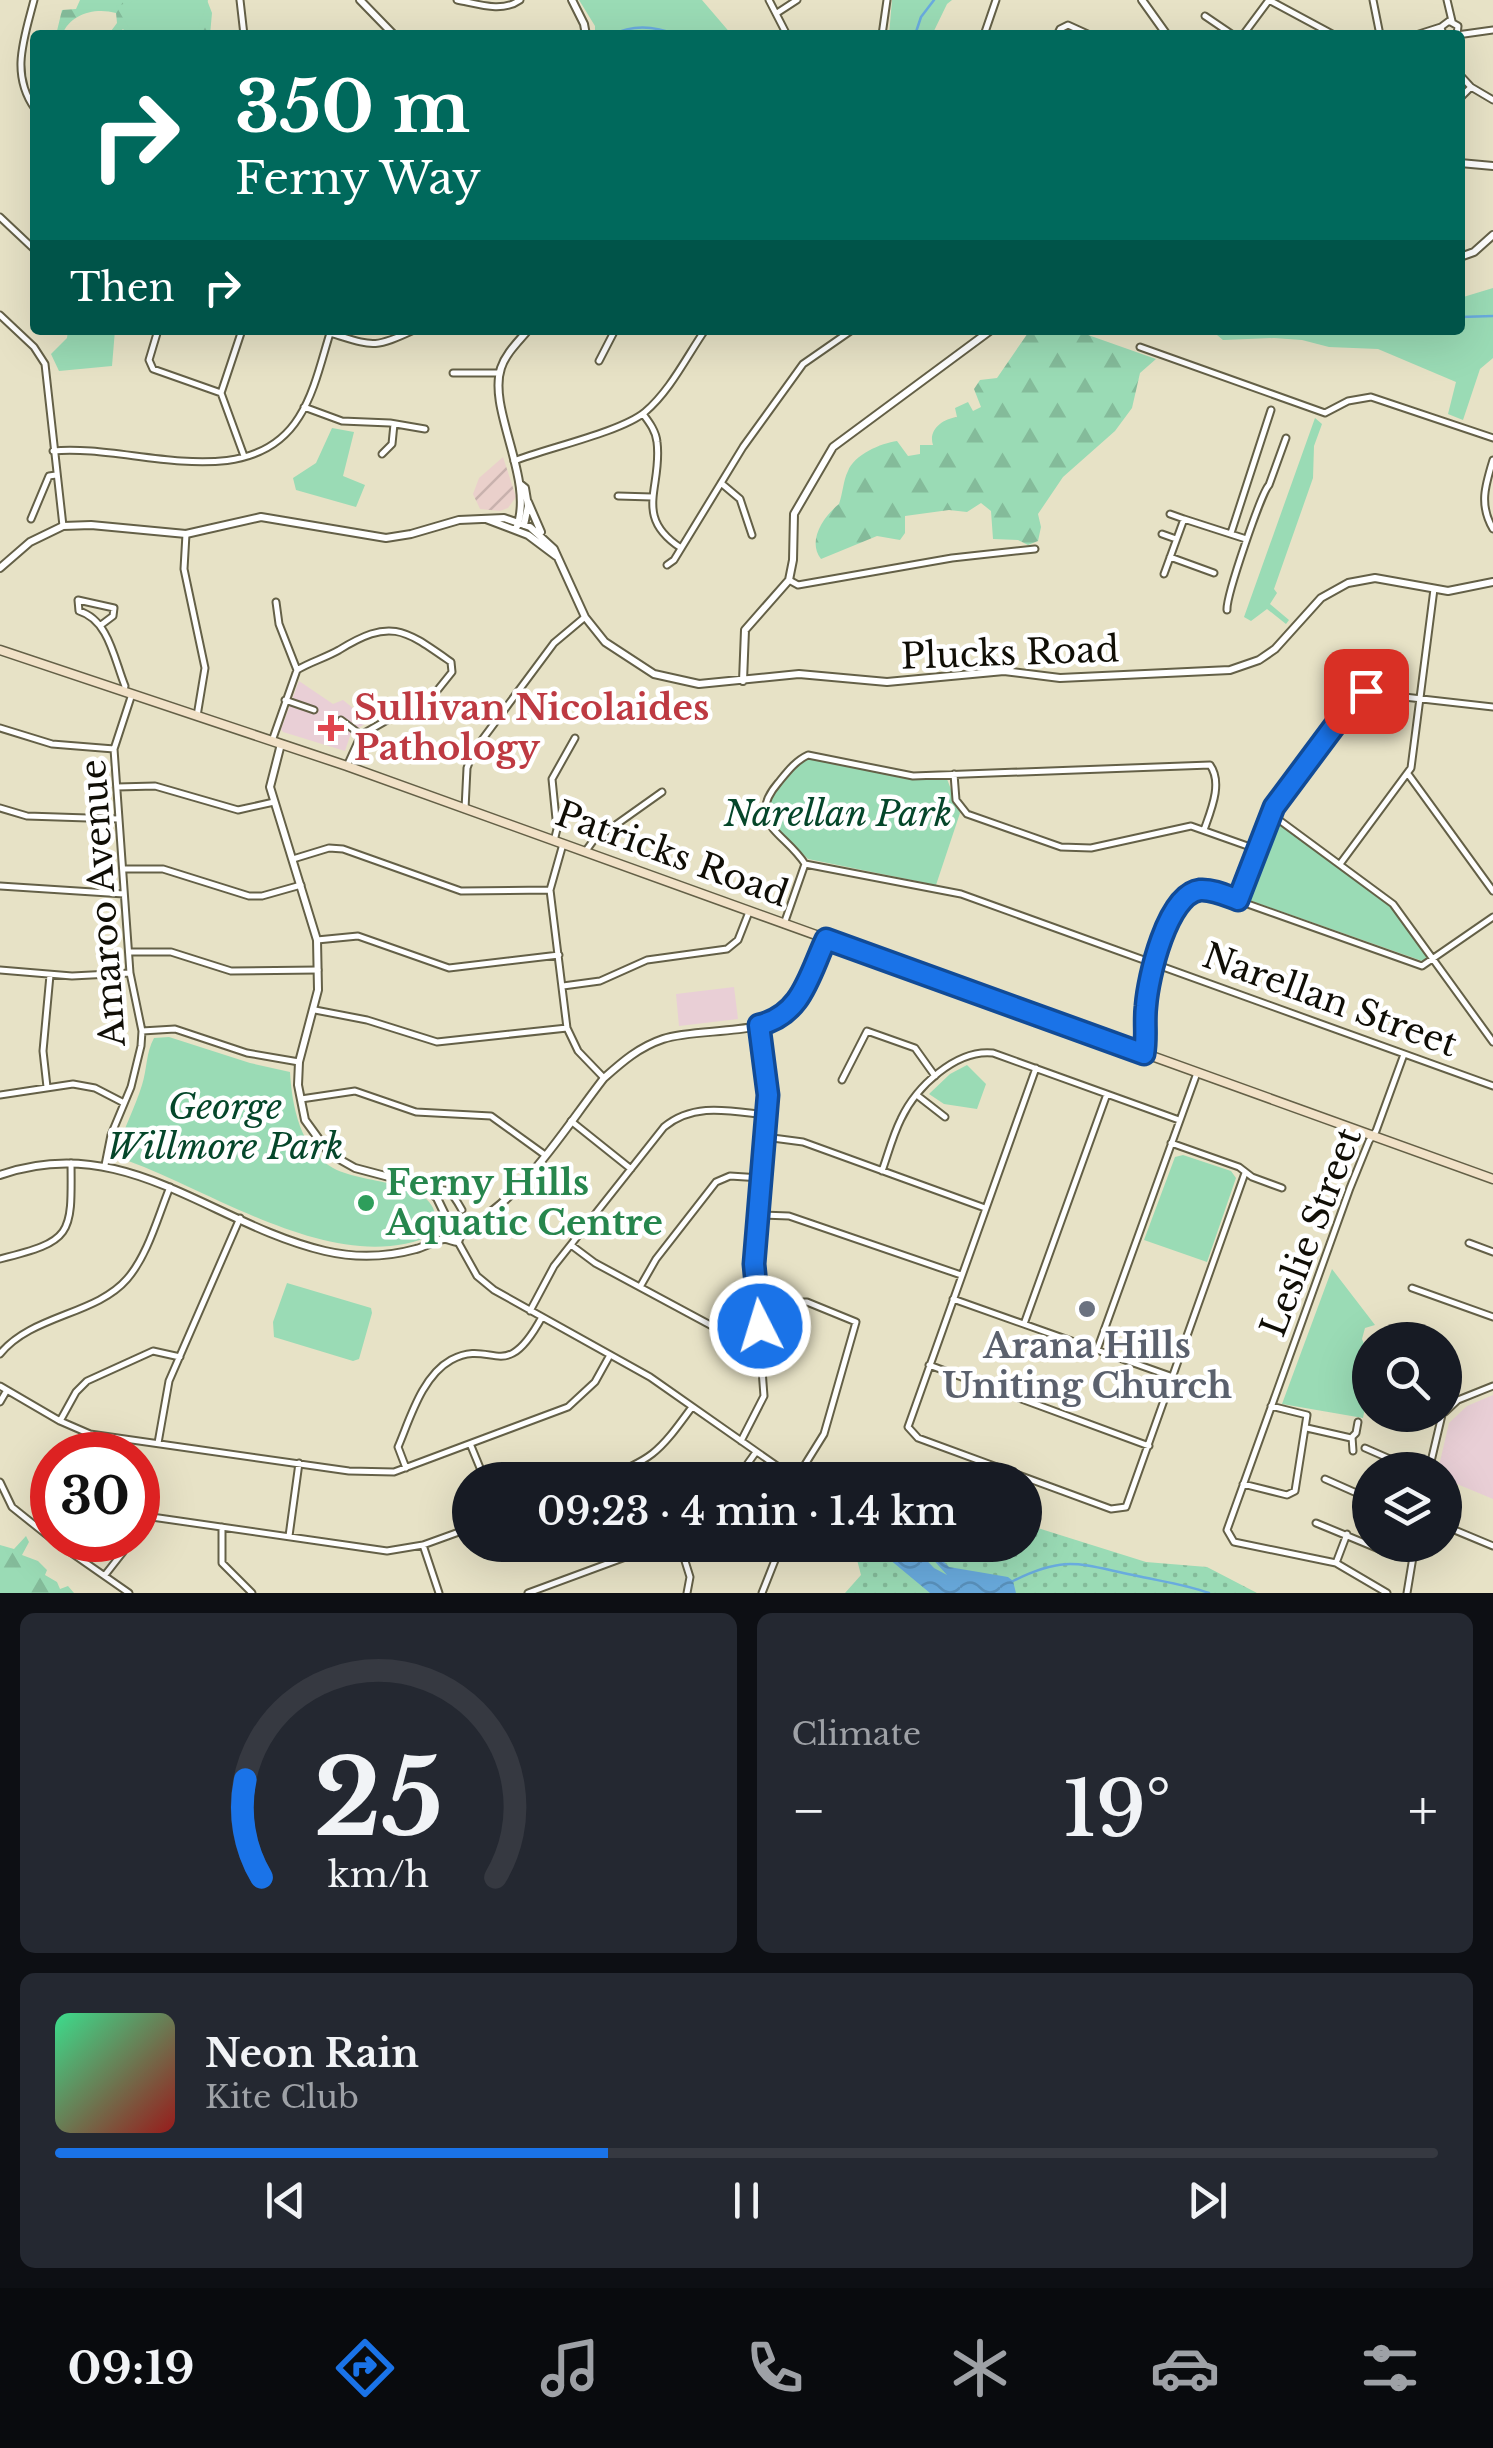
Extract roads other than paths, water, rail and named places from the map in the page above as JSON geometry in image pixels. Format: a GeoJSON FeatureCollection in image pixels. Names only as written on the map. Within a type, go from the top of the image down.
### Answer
{"type":"FeatureCollection","features":[{"type":"Feature","properties":{"kind":"main road","name":"Patricks Road"},"geometry":{"type":"LineString","coordinates":[[0,650],[347,766],[1493,1179]]}},
{"type":"Feature","properties":{"kind":"street"},"geometry":{"type":"LineString","coordinates":[[30,100],[21,84],[20,54],[34,0]]}},
{"type":"Feature","properties":{"kind":"street"},"geometry":{"type":"LineString","coordinates":[[240,0],[243,30]]}},
{"type":"Feature","properties":{"kind":"street"},"geometry":{"type":"LineString","coordinates":[[360,0],[389,30]]}},
{"type":"Feature","properties":{"kind":"street"},"geometry":{"type":"LineString","coordinates":[[457,0],[499,8],[520,0]]}},
{"type":"Feature","properties":{"kind":"street"},"geometry":{"type":"LineString","coordinates":[[572,0],[585,30]]}},
{"type":"Feature","properties":{"kind":"street"},"geometry":{"type":"LineString","coordinates":[[769,0],[785,30]]}},
{"type":"Feature","properties":{"kind":"street"},"geometry":{"type":"LineString","coordinates":[[777,12],[797,0]]}},
{"type":"Feature","properties":{"kind":"street"},"geometry":{"type":"LineString","coordinates":[[883,30],[887,0]]}},
{"type":"Feature","properties":{"kind":"street"},"geometry":{"type":"LineString","coordinates":[[986,30],[996,0]]}},
{"type":"Feature","properties":{"kind":"street"},"geometry":{"type":"LineString","coordinates":[[1142,0],[1163,30]]}},
{"type":"Feature","properties":{"kind":"street"},"geometry":{"type":"LineString","coordinates":[[1247,30],[1269,0],[1325,30]]}},
{"type":"Feature","properties":{"kind":"street"},"geometry":{"type":"LineString","coordinates":[[1373,0],[1379,30]]}},
{"type":"Feature","properties":{"kind":"street"},"geometry":{"type":"LineString","coordinates":[[1447,0],[1447,28],[1493,30]]}},
{"type":"Feature","properties":{"kind":"street"},"geometry":{"type":"LineString","coordinates":[[1205,16],[1226,30]]}},
{"type":"Feature","properties":{"kind":"street"},"geometry":{"type":"LineString","coordinates":[[1465,32],[1472,30]]}},
{"type":"Feature","properties":{"kind":"street"},"geometry":{"type":"LineString","coordinates":[[1465,81],[1493,100]]}},
{"type":"Feature","properties":{"kind":"street"},"geometry":{"type":"LineString","coordinates":[[1465,92],[1470,87]]}},
{"type":"Feature","properties":{"kind":"street"},"geometry":{"type":"LineString","coordinates":[[1465,164],[1493,166]]}},
{"type":"Feature","properties":{"kind":"street"},"geometry":{"type":"LineString","coordinates":[[0,216],[30,245]]}},
{"type":"Feature","properties":{"kind":"street"},"geometry":{"type":"LineString","coordinates":[[1465,255],[1493,235]]}},
{"type":"Feature","properties":{"kind":"street"},"geometry":{"type":"LineString","coordinates":[[0,316],[45,364],[63,526]]}},
{"type":"Feature","properties":{"kind":"street"},"geometry":{"type":"LineString","coordinates":[[156,335],[148,360],[153,370],[222,392]]}},
{"type":"Feature","properties":{"kind":"street"},"geometry":{"type":"LineString","coordinates":[[240,335],[222,392],[244,456]]}},
{"type":"Feature","properties":{"kind":"street"},"geometry":{"type":"LineString","coordinates":[[53,451],[80,450],[206,464],[244,456],[284,436],[304,408],[330,335]]}},
{"type":"Feature","properties":{"kind":"street"},"geometry":{"type":"LineString","coordinates":[[342,335],[372,346],[403,335]]}},
{"type":"Feature","properties":{"kind":"street"},"geometry":{"type":"LineString","coordinates":[[523,335],[508,352],[499,372],[520,484],[542,536]]}},
{"type":"Feature","properties":{"kind":"street"},"geometry":{"type":"LineString","coordinates":[[599,361],[612,335]]}},
{"type":"Feature","properties":{"kind":"street"},"geometry":{"type":"LineString","coordinates":[[514,461],[622,425],[643,414],[701,335]]}},
{"type":"Feature","properties":{"kind":"street"},"geometry":{"type":"LineString","coordinates":[[667,565],[803,364],[845,335]]}},
{"type":"Feature","properties":{"kind":"street"},"geometry":{"type":"LineString","coordinates":[[743,681],[745,630],[788,580],[794,560],[794,514],[833,447],[984,335]]}},
{"type":"Feature","properties":{"kind":"street"},"geometry":{"type":"LineString","coordinates":[[1140,348],[1325,413],[1348,401],[1371,397],[1493,438]]}},
{"type":"Feature","properties":{"kind":"street"},"geometry":{"type":"LineString","coordinates":[[453,372],[499,372]]}},
{"type":"Feature","properties":{"kind":"street"},"geometry":{"type":"LineString","coordinates":[[304,408],[342,421],[425,429]]}},
{"type":"Feature","properties":{"kind":"street"},"geometry":{"type":"LineString","coordinates":[[1230,533],[1271,410]]}},
{"type":"Feature","properties":{"kind":"street"},"geometry":{"type":"LineString","coordinates":[[643,414],[658,444],[653,518],[658,529],[681,548]]}},
{"type":"Feature","properties":{"kind":"street"},"geometry":{"type":"LineString","coordinates":[[382,454],[392,444],[394,424]]}},
{"type":"Feature","properties":{"kind":"street"},"geometry":{"type":"LineString","coordinates":[[1227,610],[1227,595],[1246,539],[1286,438]]}},
{"type":"Feature","properties":{"kind":"street"},"geometry":{"type":"LineString","coordinates":[[1493,460],[1483,500],[1493,530]]}},
{"type":"Feature","properties":{"kind":"street"},"geometry":{"type":"LineString","coordinates":[[31,519],[49,476],[56,474]]}},
{"type":"Feature","properties":{"kind":"street"},"geometry":{"type":"LineString","coordinates":[[720,483],[740,499],[752,535]]}},
{"type":"Feature","properties":{"kind":"street"},"geometry":{"type":"LineString","coordinates":[[1247,483],[1264,489]]}},
{"type":"Feature","properties":{"kind":"street"},"geometry":{"type":"LineString","coordinates":[[618,496],[652,497]]}},
{"type":"Feature","properties":{"kind":"street"},"geometry":{"type":"LineString","coordinates":[[504,518],[524,499]]}},
{"type":"Feature","properties":{"kind":"street"},"geometry":{"type":"LineString","coordinates":[[520,526],[524,499]]}},
{"type":"Feature","properties":{"kind":"street"},"geometry":{"type":"LineString","coordinates":[[1170,514],[1246,539]]}},
{"type":"Feature","properties":{"kind":"street"},"geometry":{"type":"LineString","coordinates":[[0,568],[30,542],[63,526],[186,534],[261,517],[386,538],[459,520],[504,518],[520,526]]}},
{"type":"Feature","properties":{"kind":"street"},"geometry":{"type":"LineString","coordinates":[[485,519],[520,526]]}},
{"type":"Feature","properties":{"kind":"street"},"geometry":{"type":"LineString","coordinates":[[1164,574],[1184,519]]}},
{"type":"Feature","properties":{"kind":"street","name":"Plucks Road"},"geometry":{"type":"LineString","coordinates":[[520,526],[542,536],[554,549],[585,618],[613,648],[666,678],[699,684],[799,674],[886,682],[1015,670],[1060,678],[1230,670],[1260,660],[1275,649],[1321,598],[1348,583],[1375,578],[1434,590],[1464,590],[1493,582]]}},
{"type":"Feature","properties":{"kind":"street","name":"Plucks Road"},"geometry":{"type":"LineString","coordinates":[[520,526],[556,556]]}},
{"type":"Feature","properties":{"kind":"street"},"geometry":{"type":"LineString","coordinates":[[186,534],[184,570],[206,668],[197,716]]}},
{"type":"Feature","properties":{"kind":"street"},"geometry":{"type":"LineString","coordinates":[[1162,534],[1176,539]]}},
{"type":"Feature","properties":{"kind":"street"},"geometry":{"type":"LineString","coordinates":[[788,580],[798,585],[952,558],[1036,549]]}},
{"type":"Feature","properties":{"kind":"street"},"geometry":{"type":"LineString","coordinates":[[1170,557],[1214,573]]}},
{"type":"Feature","properties":{"kind":"street"},"geometry":{"type":"LineString","coordinates":[[1340,864],[1412,764],[1434,590]]}},
{"type":"Feature","properties":{"kind":"street"},"geometry":{"type":"LineString","coordinates":[[102,625],[113,616],[114,608],[78,600],[79,611],[102,625],[128,693]]}},
{"type":"Feature","properties":{"kind":"street"},"geometry":{"type":"LineString","coordinates":[[276,602],[279,624],[296,670],[285,700],[270,778],[317,940],[315,1010],[299,1062],[305,1120],[326,1150],[354,1168],[416,1183],[430,1192],[451,1227]]}},
{"type":"Feature","properties":{"kind":"street"},"geometry":{"type":"LineString","coordinates":[[465,808],[467,768],[473,752],[554,643],[585,618]]}},
{"type":"Feature","properties":{"kind":"street"},"geometry":{"type":"LineString","coordinates":[[296,670],[356,638],[382,630],[415,637],[451,662],[453,667],[436,692],[361,735],[347,766]]}},
{"type":"Feature","properties":{"kind":"street"},"geometry":{"type":"LineString","coordinates":[[105,685],[120,674]]}},
{"type":"Feature","properties":{"kind":"street"},"geometry":{"type":"LineString","coordinates":[[1238,900],[1270,814],[1360,692],[1493,707]]}},
{"type":"Feature","properties":{"kind":"street","name":"Amaroo Avenue"},"geometry":{"type":"LineString","coordinates":[[105,1166],[111,1134],[138,1068],[142,1031],[130,973],[114,749],[128,693]]}},
{"type":"Feature","properties":{"kind":"street"},"geometry":{"type":"LineString","coordinates":[[285,700],[314,710]]}},
{"type":"Feature","properties":{"kind":"street"},"geometry":{"type":"LineString","coordinates":[[341,720],[361,735]]}},
{"type":"Feature","properties":{"kind":"street"},"geometry":{"type":"LineString","coordinates":[[0,728],[52,744],[114,749]]}},
{"type":"Feature","properties":{"kind":"street"},"geometry":{"type":"LineString","coordinates":[[574,738],[552,779],[558,842],[550,890],[567,1028],[578,1052],[604,1078]]}},
{"type":"Feature","properties":{"kind":"street"},"geometry":{"type":"LineString","coordinates":[[784,924],[804,864],[768,825],[764,808],[770,792],[801,758],[818,755],[913,776],[1214,766],[1215,796],[1204,830]]}},
{"type":"Feature","properties":{"kind":"street"},"geometry":{"type":"LineString","coordinates":[[954,774],[956,800],[967,814],[1061,847],[1091,848],[1186,826],[1256,849]]}},
{"type":"Feature","properties":{"kind":"street"},"geometry":{"type":"LineString","coordinates":[[1408,774],[1493,891]]}},
{"type":"Feature","properties":{"kind":"street"},"geometry":{"type":"LineString","coordinates":[[116,787],[156,786],[238,810],[274,802]]}},
{"type":"Feature","properties":{"kind":"street"},"geometry":{"type":"LineString","coordinates":[[585,852],[593,841],[662,792]]}},
{"type":"Feature","properties":{"kind":"street"},"geometry":{"type":"LineString","coordinates":[[0,808],[27,816],[118,819]]}},
{"type":"Feature","properties":{"kind":"street"},"geometry":{"type":"LineString","coordinates":[[1270,814],[1393,904],[1493,1042]]}},
{"type":"Feature","properties":{"kind":"street"},"geometry":{"type":"LineString","coordinates":[[293,859],[329,848],[343,849],[462,892],[550,890]]}},
{"type":"Feature","properties":{"kind":"street","name":"Narellan Street"},"geometry":{"type":"LineString","coordinates":[[804,864],[961,894],[1493,1086]]}},
{"type":"Feature","properties":{"kind":"street"},"geometry":{"type":"LineString","coordinates":[[123,870],[164,869],[248,896],[301,885]]}},
{"type":"Feature","properties":{"kind":"street"},"geometry":{"type":"LineString","coordinates":[[0,886],[124,894]]}},
{"type":"Feature","properties":{"kind":"street"},"geometry":{"type":"LineString","coordinates":[[1144,1054],[1146,1000],[1155,964],[1172,912],[1184,897],[1206,890],[1420,966],[1435,960],[1493,917]]}},
{"type":"Feature","properties":{"kind":"street"},"geometry":{"type":"LineString","coordinates":[[563,986],[600,981],[647,960],[727,950],[738,940],[749,912]]}},
{"type":"Feature","properties":{"kind":"street"},"geometry":{"type":"LineString","coordinates":[[317,940],[358,936],[460,968],[559,955]]}},
{"type":"Feature","properties":{"kind":"street"},"geometry":{"type":"LineString","coordinates":[[458,1242],[462,1231],[499,1207],[604,1078],[630,1056],[660,1040],[759,1025],[779,1018],[794,1007],[826,939]]}},
{"type":"Feature","properties":{"kind":"street"},"geometry":{"type":"LineString","coordinates":[[128,952],[163,950],[231,971],[318,970]]}},
{"type":"Feature","properties":{"kind":"street"},"geometry":{"type":"LineString","coordinates":[[0,970],[50,975],[130,973]]}},
{"type":"Feature","properties":{"kind":"street"},"geometry":{"type":"LineString","coordinates":[[47,1087],[43,1051],[50,975]]}},
{"type":"Feature","properties":{"kind":"street"},"geometry":{"type":"LineString","coordinates":[[315,1010],[367,1020],[437,1042],[567,1028]]}},
{"type":"Feature","properties":{"kind":"street"},"geometry":{"type":"LineString","coordinates":[[741,1440],[764,1396],[754,1264],[768,1095],[759,1025]]}},
{"type":"Feature","properties":{"kind":"street"},"geometry":{"type":"LineString","coordinates":[[142,1031],[175,1029],[247,1053],[299,1062]]}},
{"type":"Feature","properties":{"kind":"street"},"geometry":{"type":"LineString","coordinates":[[842,1080],[867,1031],[915,1048],[935,1076]]}},
{"type":"Feature","properties":{"kind":"street"},"geometry":{"type":"LineString","coordinates":[[882,1171],[901,1119],[918,1096],[935,1076],[974,1053],[993,1053],[1179,1120]]}},
{"type":"Feature","properties":{"kind":"street","name":"Leslie Street"},"geometry":{"type":"LineString","coordinates":[[1336,1563],[1230,1539],[1228,1525],[1350,1188],[1403,1056]]}},
{"type":"Feature","properties":{"kind":"street"},"geometry":{"type":"LineString","coordinates":[[1036,1068],[908,1428],[918,1438],[1122,1510],[1130,1500],[1246,1172]]}},
{"type":"Feature","properties":{"kind":"street"},"geometry":{"type":"LineString","coordinates":[[1097,1350],[1197,1073]]}},
{"type":"Feature","properties":{"kind":"street"},"geometry":{"type":"LineString","coordinates":[[0,1095],[85,1085],[124,1102]]}},
{"type":"Feature","properties":{"kind":"street"},"geometry":{"type":"LineString","coordinates":[[301,1098],[354,1091],[416,1112],[491,1116],[544,1155]]}},
{"type":"Feature","properties":{"kind":"street"},"geometry":{"type":"LineString","coordinates":[[1024,1324],[1107,1094]]}},
{"type":"Feature","properties":{"kind":"street"},"geometry":{"type":"LineString","coordinates":[[918,1096],[946,1117]]}},
{"type":"Feature","properties":{"kind":"street"},"geometry":{"type":"LineString","coordinates":[[530,1311],[554,1266],[664,1127],[689,1111],[701,1109],[766,1115]]}},
{"type":"Feature","properties":{"kind":"street"},"geometry":{"type":"LineString","coordinates":[[570,1122],[632,1168]]}},
{"type":"Feature","properties":{"kind":"street"},"geometry":{"type":"LineString","coordinates":[[765,1137],[804,1142],[985,1208]]}},
{"type":"Feature","properties":{"kind":"street"},"geometry":{"type":"LineString","coordinates":[[1171,1143],[1282,1188]]}},
{"type":"Feature","properties":{"kind":"street"},"geometry":{"type":"LineString","coordinates":[[0,1259],[44,1248],[61,1236],[69,1219],[71,1163]]}},
{"type":"Feature","properties":{"kind":"street"},"geometry":{"type":"LineString","coordinates":[[0,1175],[31,1166],[105,1166],[170,1187],[300,1244],[349,1255],[410,1251],[447,1238],[458,1242],[477,1276],[530,1311],[650,1377],[771,1462]]}},
{"type":"Feature","properties":{"kind":"street"},"geometry":{"type":"LineString","coordinates":[[640,1287],[656,1259],[716,1182],[730,1176],[762,1178]]}},
{"type":"Feature","properties":{"kind":"street"},"geometry":{"type":"LineString","coordinates":[[0,1354],[23,1334],[125,1282],[137,1264],[170,1187]]}},
{"type":"Feature","properties":{"kind":"street"},"geometry":{"type":"LineString","coordinates":[[430,1192],[448,1190],[462,1210]]}},
{"type":"Feature","properties":{"kind":"street"},"geometry":{"type":"LineString","coordinates":[[760,1215],[789,1216],[961,1275]]}},
{"type":"Feature","properties":{"kind":"street"},"geometry":{"type":"LineString","coordinates":[[160,1432],[167,1387],[240,1218]]}},
{"type":"Feature","properties":{"kind":"street"},"geometry":{"type":"LineString","coordinates":[[451,1227],[462,1231]]}},
{"type":"Feature","properties":{"kind":"street"},"geometry":{"type":"LineString","coordinates":[[447,1238],[451,1227]]}},
{"type":"Feature","properties":{"kind":"street"},"geometry":{"type":"LineString","coordinates":[[1469,1243],[1493,1252]]}},
{"type":"Feature","properties":{"kind":"street"},"geometry":{"type":"LineString","coordinates":[[571,1245],[595,1263],[714,1327],[729,1330],[760,1326]]}},
{"type":"Feature","properties":{"kind":"street"},"geometry":{"type":"LineString","coordinates":[[1412,1288],[1493,1317]]}},
{"type":"Feature","properties":{"kind":"street"},"geometry":{"type":"LineString","coordinates":[[953,1298],[1173,1378]]}},
{"type":"Feature","properties":{"kind":"street"},"geometry":{"type":"LineString","coordinates":[[758,1302],[806,1302],[856,1322],[824,1434],[808,1462]]}},
{"type":"Feature","properties":{"kind":"street"},"geometry":{"type":"LineString","coordinates":[[406,1468],[398,1447],[418,1399],[442,1366],[462,1356],[513,1354],[524,1347],[542,1317]]}},
{"type":"Feature","properties":{"kind":"street"},"geometry":{"type":"LineString","coordinates":[[60,1421],[76,1392],[87,1382],[153,1350],[180,1358]]}},
{"type":"Feature","properties":{"kind":"street"},"geometry":{"type":"LineString","coordinates":[[160,1443],[371,1472],[406,1468],[568,1407],[595,1382],[610,1355]]}},
{"type":"Feature","properties":{"kind":"street"},"geometry":{"type":"LineString","coordinates":[[929,1366],[1148,1446]]}},
{"type":"Feature","properties":{"kind":"street"},"geometry":{"type":"LineString","coordinates":[[1462,1401],[1493,1386]]}},
{"type":"Feature","properties":{"kind":"street"},"geometry":{"type":"LineString","coordinates":[[0,1402],[3,1388],[60,1421],[89,1432]]}},
{"type":"Feature","properties":{"kind":"street"},"geometry":{"type":"LineString","coordinates":[[1243,1484],[1293,1494],[1307,1428],[1305,1413],[1271,1406]]}},
{"type":"Feature","properties":{"kind":"street"},"geometry":{"type":"LineString","coordinates":[[642,1462],[662,1448],[692,1407]]}},
{"type":"Feature","properties":{"kind":"street"},"geometry":{"type":"LineString","coordinates":[[1307,1428],[1352,1437]]}},
{"type":"Feature","properties":{"kind":"street"},"geometry":{"type":"LineString","coordinates":[[1353,1451],[1354,1432]]}},
{"type":"Feature","properties":{"kind":"street"},"geometry":{"type":"LineString","coordinates":[[471,1445],[478,1462]]}},
{"type":"Feature","properties":{"kind":"street"},"geometry":{"type":"LineString","coordinates":[[1365,1448],[1374,1452]]}},
{"type":"Feature","properties":{"kind":"street"},"geometry":{"type":"LineString","coordinates":[[749,1462],[756,1452]]}},
{"type":"Feature","properties":{"kind":"street"},"geometry":{"type":"LineString","coordinates":[[289,1536],[299,1463]]}},
{"type":"Feature","properties":{"kind":"street"},"geometry":{"type":"LineString","coordinates":[[1325,1479],[1352,1491]]}},
{"type":"Feature","properties":{"kind":"street"},"geometry":{"type":"LineString","coordinates":[[0,1482],[12,1506],[30,1521]]}},
{"type":"Feature","properties":{"kind":"street"},"geometry":{"type":"LineString","coordinates":[[160,1518],[387,1551],[423,1545],[452,1535]]}},
{"type":"Feature","properties":{"kind":"street"},"geometry":{"type":"LineString","coordinates":[[1316,1523],[1352,1537]]}},
{"type":"Feature","properties":{"kind":"street"},"geometry":{"type":"LineString","coordinates":[[222,1527],[222,1563],[252,1593]]}},
{"type":"Feature","properties":{"kind":"street"},"geometry":{"type":"LineString","coordinates":[[1462,1533],[1493,1546]]}},
{"type":"Feature","properties":{"kind":"street"},"geometry":{"type":"LineString","coordinates":[[1347,1534],[1336,1563],[1386,1593]]}},
{"type":"Feature","properties":{"kind":"street"},"geometry":{"type":"LineString","coordinates":[[423,1545],[439,1593]]}},
{"type":"Feature","properties":{"kind":"street"},"geometry":{"type":"LineString","coordinates":[[87,1562],[130,1593]]}},
{"type":"Feature","properties":{"kind":"street"},"geometry":{"type":"LineString","coordinates":[[105,1574],[115,1562]]}},
{"type":"Feature","properties":{"kind":"street"},"geometry":{"type":"LineString","coordinates":[[528,1593],[612,1562]]}},
{"type":"Feature","properties":{"kind":"street"},"geometry":{"type":"LineString","coordinates":[[687,1562],[687,1593]]}},
{"type":"Feature","properties":{"kind":"street"},"geometry":{"type":"LineString","coordinates":[[762,1593],[774,1562]]}},
{"type":"Feature","properties":{"kind":"street"},"geometry":{"type":"LineString","coordinates":[[1406,1593],[1412,1562]]}},
{"type":"Feature","properties":{"kind":"water"},"geometry":{"type":"Polygon","coordinates":[[[893,1562],[928,1562],[947,1575],[935,1562],[944,1562],[949,1567],[1008,1577],[1016,1593],[930,1593],[893,1562]]]}},
{"type":"Feature","properties":{"kind":"waterway"},"geometry":{"type":"LineString","coordinates":[[917,30],[934,0]]}},
{"type":"Feature","properties":{"kind":"waterway"},"geometry":{"type":"LineString","coordinates":[[625,30],[661,30]]}},
{"type":"Feature","properties":{"kind":"waterway"},"geometry":{"type":"LineString","coordinates":[[1465,317],[1493,316]]}},
{"type":"Feature","properties":{"kind":"waterway"},"geometry":{"type":"LineString","coordinates":[[1013,1581],[1046,1568],[1072,1564],[1209,1593]]}},
{"type":"Feature","properties":{"kind":"place","name":"Sullivan Nicolaides Pathology"},"geometry":{"type":"Point","coordinates":[331,728]}},
{"type":"Feature","properties":{"kind":"place","name":"Ferny Hills Aquatic Centre"},"geometry":{"type":"Point","coordinates":[366,1203]}},
{"type":"Feature","properties":{"kind":"place","name":"Arana Hills Uniting Church"},"geometry":{"type":"Point","coordinates":[1087,1309]}},
{"type":"Feature","properties":{"kind":"park label","name":"Narellan Park"},"geometry":{"type":"Point","coordinates":[838,814]}},
{"type":"Feature","properties":{"kind":"park label","name":"George Willmore Park"},"geometry":{"type":"Point","coordinates":[225,1127]}}]}
